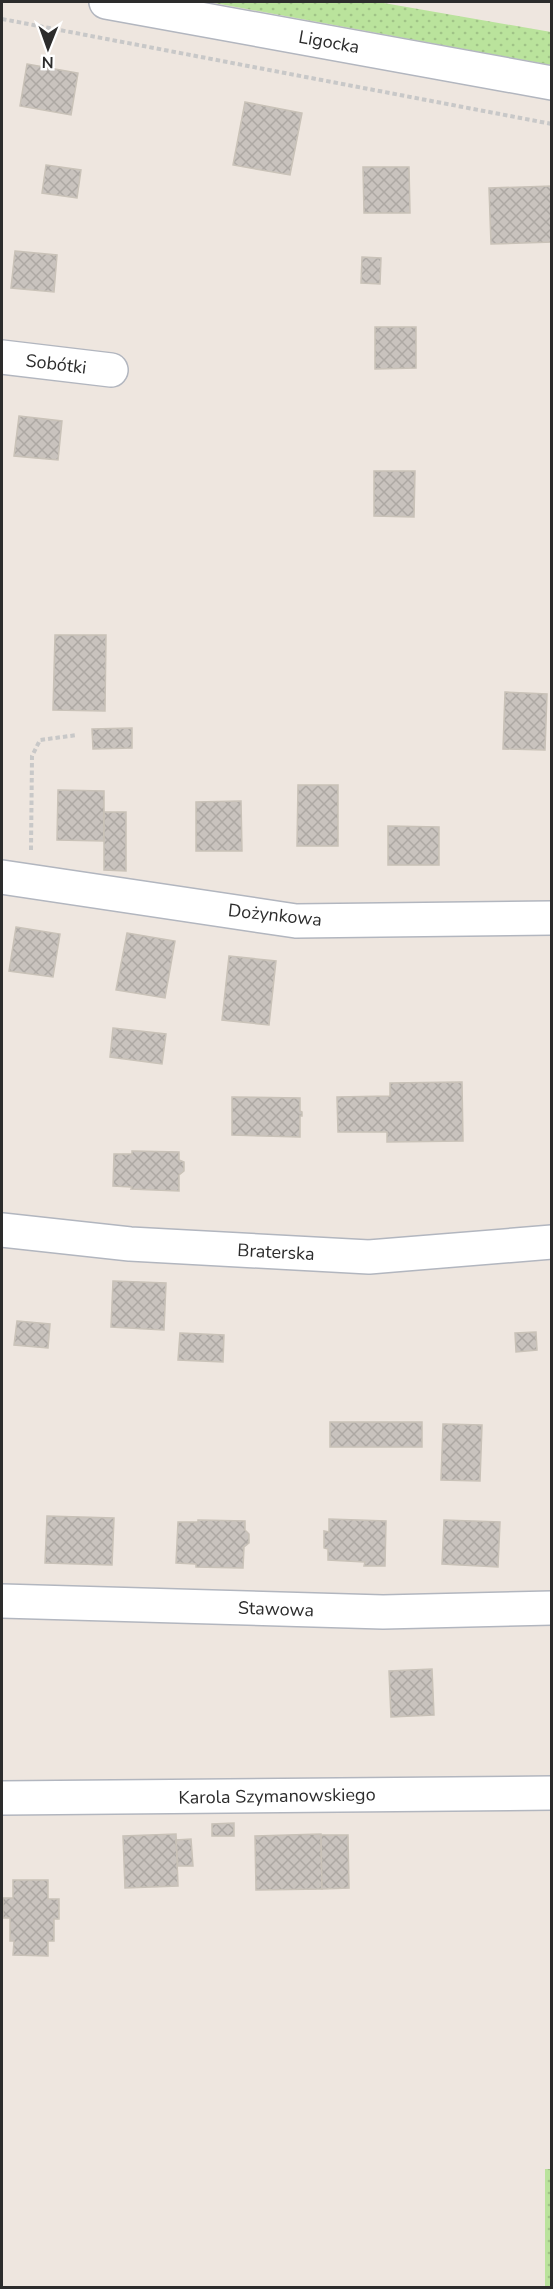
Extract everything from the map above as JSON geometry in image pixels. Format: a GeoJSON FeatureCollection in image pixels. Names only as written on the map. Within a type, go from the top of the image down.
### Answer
{"type":"FeatureCollection","features":[{"type":"Feature","properties":{"kind":"street","name":"Ligocka"},"geometry":{"type":"LineString","coordinates":[[106,2],[552,83]]}},
{"type":"Feature","properties":{"kind":"street","name":"Sobótki"},"geometry":{"type":"LineString","coordinates":[[2,357],[111,370]]}},
{"type":"Feature","properties":{"kind":"street","name":"Dożynkowa"},"geometry":{"type":"LineString","coordinates":[[16,879],[296,921],[552,918]]}},
{"type":"Feature","properties":{"kind":"street","name":"Braterska"},"geometry":{"type":"LineString","coordinates":[[2,1230],[130,1244],[369,1257],[552,1242]]}},
{"type":"Feature","properties":{"kind":"street","name":"Stawowa"},"geometry":{"type":"LineString","coordinates":[[2,1601],[383,1612],[552,1608]]}},
{"type":"Feature","properties":{"kind":"street","name":"Karola Szymanowskiego"},"geometry":{"type":"LineString","coordinates":[[2,1798],[552,1793]]}},
{"type":"Feature","properties":{"kind":"path"},"geometry":{"type":"LineString","coordinates":[[2,19],[552,124]]}},
{"type":"Feature","properties":{"kind":"path"},"geometry":{"type":"LineString","coordinates":[[16,879],[32,756],[40,740],[77,735]]}},
{"type":"Feature","properties":{"kind":"green space"},"geometry":{"type":"Polygon","coordinates":[[[209,2],[378,2],[551,32],[551,65],[209,2]]]}},
{"type":"Feature","properties":{"kind":"green space"},"geometry":{"type":"Polygon","coordinates":[[[545,2169],[551,2169],[551,2287],[545,2287],[545,2169]]]}},
{"type":"Feature","properties":{"kind":"building"},"geometry":{"type":"Polygon","coordinates":[[[27,64],[78,73],[71,115],[20,106],[27,64]]]}},
{"type":"Feature","properties":{"kind":"building"},"geometry":{"type":"Polygon","coordinates":[[[245,102],[302,113],[290,175],[233,165],[245,102]]]}},
{"type":"Feature","properties":{"kind":"building"},"geometry":{"type":"Polygon","coordinates":[[[46,165],[81,170],[77,198],[42,193],[46,165]]]}},
{"type":"Feature","properties":{"kind":"building"},"geometry":{"type":"Polygon","coordinates":[[[363,167],[409,167],[410,213],[364,213],[363,167]]]}},
{"type":"Feature","properties":{"kind":"building"},"geometry":{"type":"Polygon","coordinates":[[[552,186],[552,242],[491,244],[489,188],[552,186]]]}},
{"type":"Feature","properties":{"kind":"building"},"geometry":{"type":"Polygon","coordinates":[[[15,251],[57,255],[54,292],[11,288],[15,251]]]}},
{"type":"Feature","properties":{"kind":"building"},"geometry":{"type":"Polygon","coordinates":[[[362,257],[381,258],[380,284],[361,283],[362,257]]]}},
{"type":"Feature","properties":{"kind":"building"},"geometry":{"type":"Polygon","coordinates":[[[375,327],[416,327],[416,368],[375,369],[375,327]]]}},
{"type":"Feature","properties":{"kind":"building"},"geometry":{"type":"Polygon","coordinates":[[[19,416],[62,421],[58,460],[14,456],[19,416]]]}},
{"type":"Feature","properties":{"kind":"building"},"geometry":{"type":"Polygon","coordinates":[[[374,471],[415,471],[414,517],[374,516],[374,471]]]}},
{"type":"Feature","properties":{"kind":"building"},"geometry":{"type":"Polygon","coordinates":[[[55,635],[106,635],[105,711],[53,710],[55,635]]]}},
{"type":"Feature","properties":{"kind":"building"},"geometry":{"type":"Polygon","coordinates":[[[505,692],[547,694],[545,750],[503,749],[505,692]]]}},
{"type":"Feature","properties":{"kind":"building"},"geometry":{"type":"Polygon","coordinates":[[[132,728],[132,748],[93,749],[92,729],[132,728]]]}},
{"type":"Feature","properties":{"kind":"building"},"geometry":{"type":"Polygon","coordinates":[[[298,785],[338,785],[338,846],[297,846],[298,785]]]}},
{"type":"Feature","properties":{"kind":"building"},"geometry":{"type":"Polygon","coordinates":[[[58,790],[104,791],[104,841],[57,840],[58,790]]]}},
{"type":"Feature","properties":{"kind":"building"},"geometry":{"type":"Polygon","coordinates":[[[241,801],[242,851],[196,851],[196,802],[241,801]]]}},
{"type":"Feature","properties":{"kind":"building"},"geometry":{"type":"Polygon","coordinates":[[[104,812],[126,812],[126,871],[104,870],[104,812]]]}},
{"type":"Feature","properties":{"kind":"building"},"geometry":{"type":"Polygon","coordinates":[[[388,826],[439,827],[439,865],[388,865],[388,826]]]}},
{"type":"Feature","properties":{"kind":"building"},"geometry":{"type":"Polygon","coordinates":[[[16,927],[60,934],[53,977],[9,971],[16,927]]]}},
{"type":"Feature","properties":{"kind":"building"},"geometry":{"type":"Polygon","coordinates":[[[127,933],[175,941],[165,998],[116,990],[127,933]]]}},
{"type":"Feature","properties":{"kind":"building"},"geometry":{"type":"Polygon","coordinates":[[[229,956],[276,961],[269,1025],[222,1020],[229,956]]]}},
{"type":"Feature","properties":{"kind":"building"},"geometry":{"type":"Polygon","coordinates":[[[113,1028],[166,1034],[162,1064],[110,1057],[113,1028]]]}},
{"type":"Feature","properties":{"kind":"building"},"geometry":{"type":"Polygon","coordinates":[[[462,1082],[463,1141],[387,1142],[387,1132],[338,1132],[337,1097],[390,1096],[390,1083],[462,1082]]]}},
{"type":"Feature","properties":{"kind":"building"},"geometry":{"type":"Polygon","coordinates":[[[232,1097],[300,1098],[302,1116],[300,1116],[300,1137],[232,1135],[232,1097]]]}},
{"type":"Feature","properties":{"kind":"building"},"geometry":{"type":"Polygon","coordinates":[[[132,1151],[179,1152],[179,1160],[184,1162],[184,1171],[179,1175],[179,1191],[113,1186],[114,1154],[132,1154],[132,1151]]]}},
{"type":"Feature","properties":{"kind":"building"},"geometry":{"type":"Polygon","coordinates":[[[113,1281],[166,1283],[164,1330],[111,1327],[113,1281]]]}},
{"type":"Feature","properties":{"kind":"building"},"geometry":{"type":"Polygon","coordinates":[[[17,1321],[50,1324],[48,1348],[14,1345],[17,1321]]]}},
{"type":"Feature","properties":{"kind":"building"},"geometry":{"type":"Polygon","coordinates":[[[536,1332],[537,1350],[516,1352],[515,1333],[536,1332]]]}},
{"type":"Feature","properties":{"kind":"building"},"geometry":{"type":"Polygon","coordinates":[[[180,1333],[224,1335],[223,1362],[178,1360],[180,1333]]]}},
{"type":"Feature","properties":{"kind":"building"},"geometry":{"type":"Polygon","coordinates":[[[330,1422],[422,1422],[422,1447],[330,1447],[330,1422]]]}},
{"type":"Feature","properties":{"kind":"building"},"geometry":{"type":"Polygon","coordinates":[[[443,1424],[482,1425],[480,1481],[441,1480],[443,1424]]]}},
{"type":"Feature","properties":{"kind":"building"},"geometry":{"type":"Polygon","coordinates":[[[47,1516],[114,1518],[112,1565],[45,1563],[47,1516]]]}},
{"type":"Feature","properties":{"kind":"building"},"geometry":{"type":"Polygon","coordinates":[[[329,1519],[386,1521],[385,1566],[364,1566],[365,1562],[328,1560],[328,1549],[324,1548],[324,1531],[329,1532],[329,1519]]]}},
{"type":"Feature","properties":{"kind":"building"},"geometry":{"type":"Polygon","coordinates":[[[198,1520],[245,1521],[249,1543],[244,1547],[243,1568],[196,1567],[196,1564],[176,1563],[178,1522],[198,1522],[198,1520]]]}},
{"type":"Feature","properties":{"kind":"building"},"geometry":{"type":"Polygon","coordinates":[[[444,1520],[500,1522],[498,1567],[442,1564],[444,1520]]]}},
{"type":"Feature","properties":{"kind":"building"},"geometry":{"type":"Polygon","coordinates":[[[432,1669],[434,1715],[391,1717],[389,1671],[432,1669]]]}},
{"type":"Feature","properties":{"kind":"building"},"geometry":{"type":"Polygon","coordinates":[[[234,1823],[234,1836],[212,1836],[212,1824],[234,1823]]]}},
{"type":"Feature","properties":{"kind":"building"},"geometry":{"type":"Polygon","coordinates":[[[176,1834],[178,1886],[125,1888],[123,1836],[176,1834]]]}},
{"type":"Feature","properties":{"kind":"building"},"geometry":{"type":"Polygon","coordinates":[[[321,1834],[322,1889],[256,1890],[255,1836],[321,1834]]]}},
{"type":"Feature","properties":{"kind":"building"},"geometry":{"type":"Polygon","coordinates":[[[321,1835],[348,1835],[349,1888],[322,1889],[321,1835]]]}},
{"type":"Feature","properties":{"kind":"building"},"geometry":{"type":"Polygon","coordinates":[[[191,1839],[193,1866],[178,1866],[176,1840],[191,1839]]]}},
{"type":"Feature","properties":{"kind":"building"},"geometry":{"type":"Polygon","coordinates":[[[13,1880],[48,1880],[48,1899],[59,1899],[59,1919],[54,1919],[54,1941],[48,1941],[48,1956],[13,1955],[14,1941],[10,1941],[10,1918],[3,1918],[3,1898],[13,1898],[13,1880]]]}}]}
